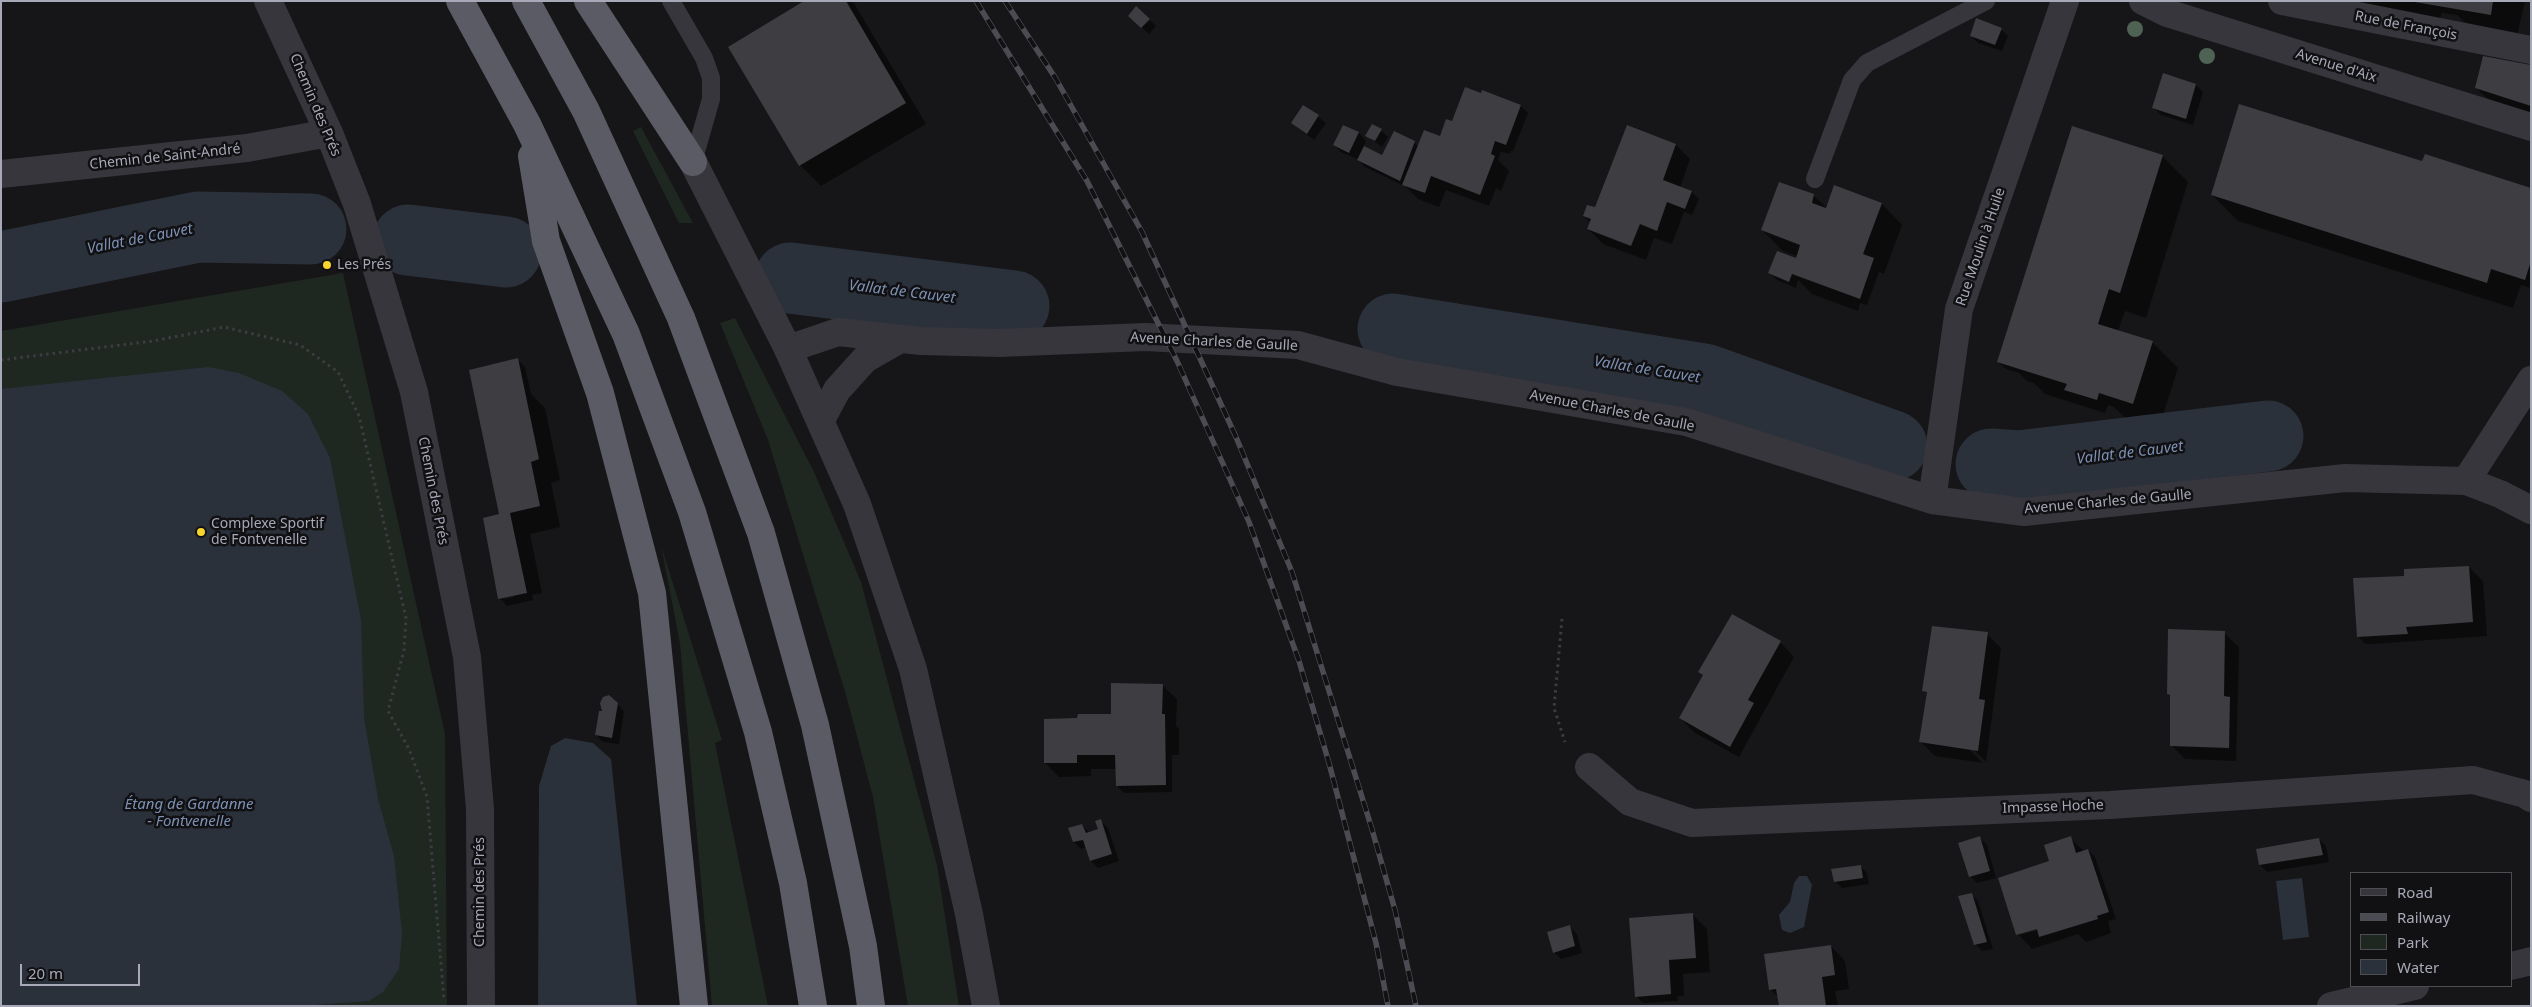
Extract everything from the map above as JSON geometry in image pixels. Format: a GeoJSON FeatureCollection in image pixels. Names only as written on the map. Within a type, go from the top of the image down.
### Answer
{"type":"FeatureCollection","features":[{"type":"Feature","properties":{"kind":"highway"},"geometry":{"type":"LineString","coordinates":[[460,1],[527,124],[626,334],[692,512],[758,732],[793,882],[813,1006]]}},
{"type":"Feature","properties":{"kind":"highway"},"geometry":{"type":"LineString","coordinates":[[526,1],[586,111],[681,318],[761,533],[815,725],[864,946],[871,1006]]}},
{"type":"Feature","properties":{"kind":"highway"},"geometry":{"type":"LineString","coordinates":[[588,1],[693,162]]}},
{"type":"Feature","properties":{"kind":"highway"},"geometry":{"type":"LineString","coordinates":[[527,124],[546,241],[600,393],[652,594],[694,1006]]}},
{"type":"Feature","properties":{"kind":"street","name":"Chemin des Prés"},"geometry":{"type":"LineString","coordinates":[[268,1],[329,132],[357,204],[414,392],[466,657],[480,809],[481,1006]]}},
{"type":"Feature","properties":{"kind":"street","name":"Rue Moulin à Huile"},"geometry":{"type":"LineString","coordinates":[[1932,500],[1959,309],[2065,1]]}},
{"type":"Feature","properties":{"kind":"street","name":"Avenue d'Aix"},"geometry":{"type":"LineString","coordinates":[[2143,1],[2167,13],[2531,127]]}},
{"type":"Feature","properties":{"kind":"street","name":"Rue de François"},"geometry":{"type":"LineString","coordinates":[[2282,1],[2531,50]]}},
{"type":"Feature","properties":{"kind":"street","name":"Chemin de Saint-André"},"geometry":{"type":"LineString","coordinates":[[1,174],[247,148],[329,132]]}},
{"type":"Feature","properties":{"kind":"street"},"geometry":{"type":"LineString","coordinates":[[693,162],[788,348],[857,504],[913,669],[970,914],[986,1006]]}},
{"type":"Feature","properties":{"kind":"street","name":"Avenue Charles de Gaulle"},"geometry":{"type":"LineString","coordinates":[[788,348],[838,332],[900,339],[1000,343],[1144,337],[1298,345],[1397,372],[1686,422],[1932,500],[2024,512],[2345,478],[2466,481],[2500,494],[2531,510]]}},
{"type":"Feature","properties":{"kind":"street"},"geometry":{"type":"LineString","coordinates":[[821,420],[837,390],[865,359],[900,339]]}},
{"type":"Feature","properties":{"kind":"street"},"geometry":{"type":"LineString","coordinates":[[2466,481],[2526,389]]}},
{"type":"Feature","properties":{"kind":"street","name":"Impasse Hoche"},"geometry":{"type":"LineString","coordinates":[[1590,767],[1630,802],[1692,823],[2110,805],[2473,780],[2525,794],[2531,798]]}},
{"type":"Feature","properties":{"kind":"street"},"geometry":{"type":"LineString","coordinates":[[2512,966],[2531,961]]}},
{"type":"Feature","properties":{"kind":"street"},"geometry":{"type":"LineString","coordinates":[[2330,1006],[2411,987]]}},
{"type":"Feature","properties":{"kind":"lane"},"geometry":{"type":"LineString","coordinates":[[671,1],[704,58],[711,78],[711,99],[693,162]]}},
{"type":"Feature","properties":{"kind":"lane"},"geometry":{"type":"LineString","coordinates":[[1815,179],[1852,80],[1867,63],[1986,1]]}},
{"type":"Feature","properties":{"kind":"path"},"geometry":{"type":"LineString","coordinates":[[1,360],[153,341],[224,327],[300,345],[338,372],[359,416],[406,618],[404,650],[388,711],[409,749],[427,797],[444,1006]]}},
{"type":"Feature","properties":{"kind":"path"},"geometry":{"type":"LineString","coordinates":[[1562,618],[1554,708],[1566,744],[1590,767]]}},
{"type":"Feature","properties":{"kind":"green space"},"geometry":{"type":"Polygon","coordinates":[[[641,127],[693,223],[679,223],[633,131],[641,127]]]}},
{"type":"Feature","properties":{"kind":"green space","name":"Étang de Gardanne - Fontvenelle"},"geometry":{"type":"Polygon","coordinates":[[[343,273],[445,734],[447,1006],[1,1006],[1,331],[343,273]]]}},
{"type":"Feature","properties":{"kind":"green space"},"geometry":{"type":"Polygon","coordinates":[[[735,318],[815,474],[861,582],[937,865],[959,1006],[908,1006],[873,797],[846,695],[768,440],[720,323],[735,318]]]}},
{"type":"Feature","properties":{"kind":"green space"},"geometry":{"type":"Polygon","coordinates":[[[661,545],[722,740],[715,743],[768,1006],[712,1006],[680,644],[661,545]]]}},
{"type":"Feature","properties":{"kind":"water","name":"Étang de Gardanne - Fontvenelle"},"geometry":{"type":"Polygon","coordinates":[[[208,367],[239,373],[282,391],[308,414],[330,458],[361,620],[364,718],[378,799],[394,856],[402,933],[399,969],[383,992],[369,1001],[300,1006],[1,1006],[1,389],[208,367]]]}},
{"type":"Feature","properties":{"kind":"water"},"geometry":{"type":"Polygon","coordinates":[[[565,738],[593,743],[611,759],[637,1006],[538,1006],[539,786],[551,746],[565,738]]]}},
{"type":"Feature","properties":{"kind":"water"},"geometry":{"type":"Polygon","coordinates":[[[1799,876],[1807,876],[1812,885],[1804,927],[1790,933],[1782,930],[1779,915],[1790,902],[1794,883],[1799,876]]]}},
{"type":"Feature","properties":{"kind":"water"},"geometry":{"type":"Polygon","coordinates":[[[2302,878],[2309,937],[2283,940],[2276,881],[2302,878]]]}},
{"type":"Feature","properties":{"kind":"building"},"geometry":{"type":"Polygon","coordinates":[[[804,1],[846,1],[906,103],[799,166],[728,47],[804,1]]]}},
{"type":"Feature","properties":{"kind":"building"},"geometry":{"type":"Polygon","coordinates":[[[2409,1],[2493,1],[2491,15],[2409,1]]]}},
{"type":"Feature","properties":{"kind":"building"},"geometry":{"type":"Polygon","coordinates":[[[1136,6],[1150,19],[1141,28],[1128,16],[1136,6]]]}},
{"type":"Feature","properties":{"kind":"building"},"geometry":{"type":"Polygon","coordinates":[[[1976,18],[2002,28],[1995,45],[1970,36],[1976,18]]]}},
{"type":"Feature","properties":{"kind":"building"},"geometry":{"type":"Polygon","coordinates":[[[2483,56],[2531,65],[2531,106],[2475,88],[2483,56]]]}},
{"type":"Feature","properties":{"kind":"building"},"geometry":{"type":"Polygon","coordinates":[[[2163,73],[2196,84],[2186,119],[2152,108],[2163,73]]]}},
{"type":"Feature","properties":{"kind":"building"},"geometry":{"type":"Polygon","coordinates":[[[1465,87],[1481,93],[1482,90],[1521,105],[1506,145],[1495,141],[1491,154],[1495,156],[1480,195],[1431,176],[1425,193],[1402,185],[1424,130],[1440,136],[1446,119],[1452,121],[1465,87]]]}},
{"type":"Feature","properties":{"kind":"building"},"geometry":{"type":"Polygon","coordinates":[[[2239,104],[2422,161],[2425,154],[2531,188],[2531,261],[2525,280],[2491,269],[2487,283],[2211,195],[2239,104]]]}},
{"type":"Feature","properties":{"kind":"building"},"geometry":{"type":"Polygon","coordinates":[[[1303,105],[1319,115],[1307,134],[1291,123],[1303,105]]]}},
{"type":"Feature","properties":{"kind":"building"},"geometry":{"type":"Polygon","coordinates":[[[1372,124],[1382,129],[1375,141],[1365,136],[1372,124]]]}},
{"type":"Feature","properties":{"kind":"building"},"geometry":{"type":"Polygon","coordinates":[[[1343,125],[1359,132],[1349,153],[1333,145],[1343,125]]]}},
{"type":"Feature","properties":{"kind":"building"},"geometry":{"type":"Polygon","coordinates":[[[1627,125],[1676,144],[1663,180],[1692,191],[1685,209],[1667,202],[1657,231],[1640,224],[1631,246],[1587,229],[1591,219],[1583,216],[1587,205],[1595,207],[1627,125]]]}},
{"type":"Feature","properties":{"kind":"building"},"geometry":{"type":"Polygon","coordinates":[[[2072,126],[2163,155],[2120,293],[2109,289],[2098,324],[2153,341],[2133,404],[2099,393],[2097,400],[2064,390],[2067,384],[1997,362],[2072,126]]]}},
{"type":"Feature","properties":{"kind":"building"},"geometry":{"type":"Polygon","coordinates":[[[1394,131],[1415,141],[1400,181],[1357,160],[1364,146],[1382,155],[1394,131]]]}},
{"type":"Feature","properties":{"kind":"building"},"geometry":{"type":"Polygon","coordinates":[[[1779,182],[1814,194],[1812,203],[1826,208],[1834,185],[1882,203],[1863,254],[1874,258],[1860,299],[1792,274],[1789,282],[1768,273],[1777,251],[1796,258],[1800,245],[1761,230],[1779,182]]]}},
{"type":"Feature","properties":{"kind":"building"},"geometry":{"type":"Polygon","coordinates":[[[518,358],[539,459],[531,462],[540,506],[510,513],[527,593],[498,599],[483,518],[499,514],[469,370],[518,358]]]}},
{"type":"Feature","properties":{"kind":"building"},"geometry":{"type":"Polygon","coordinates":[[[2469,566],[2473,622],[2406,627],[2408,634],[2357,637],[2353,578],[2404,576],[2404,569],[2469,566]]]}},
{"type":"Feature","properties":{"kind":"building"},"geometry":{"type":"Polygon","coordinates":[[[1732,614],[1781,641],[1748,700],[1754,703],[1730,747],[1679,718],[1703,675],[1698,672],[1732,614]]]}},
{"type":"Feature","properties":{"kind":"building"},"geometry":{"type":"Polygon","coordinates":[[[1932,626],[1988,632],[1979,699],[1985,700],[1978,751],[1919,742],[1927,692],[1922,691],[1932,626]]]}},
{"type":"Feature","properties":{"kind":"building"},"geometry":{"type":"Polygon","coordinates":[[[2168,629],[2225,631],[2224,696],[2230,697],[2229,748],[2170,746],[2170,695],[2167,694],[2168,629]]]}},
{"type":"Feature","properties":{"kind":"building"},"geometry":{"type":"Polygon","coordinates":[[[1111,683],[1163,684],[1162,714],[1165,714],[1166,785],[1116,786],[1115,755],[1077,755],[1077,763],[1044,763],[1044,719],[1077,718],[1078,714],[1111,714],[1111,683]]]}},
{"type":"Feature","properties":{"kind":"building"},"geometry":{"type":"Polygon","coordinates":[[[609,695],[618,703],[612,738],[595,735],[599,711],[602,711],[600,703],[603,697],[609,695]]]}},
{"type":"Feature","properties":{"kind":"building"},"geometry":{"type":"Polygon","coordinates":[[[1101,819],[1112,854],[1090,861],[1083,840],[1073,842],[1068,828],[1082,824],[1086,833],[1098,829],[1095,821],[1101,819]]]}},
{"type":"Feature","properties":{"kind":"building"},"geometry":{"type":"Polygon","coordinates":[[[1980,836],[1990,871],[1969,877],[1958,843],[1980,836]]]}},
{"type":"Feature","properties":{"kind":"building"},"geometry":{"type":"Polygon","coordinates":[[[2071,836],[2076,853],[2088,849],[2109,912],[2097,916],[2098,919],[2039,937],[2037,929],[2016,935],[1998,878],[2049,861],[2044,845],[2071,836]]]}},
{"type":"Feature","properties":{"kind":"building"},"geometry":{"type":"Polygon","coordinates":[[[2319,838],[2323,855],[2259,865],[2256,849],[2319,838]]]}},
{"type":"Feature","properties":{"kind":"building"},"geometry":{"type":"Polygon","coordinates":[[[1861,865],[1863,878],[1834,882],[1831,869],[1861,865]]]}},
{"type":"Feature","properties":{"kind":"building"},"geometry":{"type":"Polygon","coordinates":[[[1972,893],[1987,942],[1974,945],[1958,896],[1972,893]]]}},
{"type":"Feature","properties":{"kind":"building"},"geometry":{"type":"Polygon","coordinates":[[[1693,913],[1696,958],[1669,960],[1671,994],[1635,997],[1629,918],[1693,913]]]}},
{"type":"Feature","properties":{"kind":"building"},"geometry":{"type":"Polygon","coordinates":[[[1570,925],[1575,946],[1553,953],[1547,932],[1570,925]]]}},
{"type":"Feature","properties":{"kind":"building"},"geometry":{"type":"Polygon","coordinates":[[[1831,945],[1835,975],[1822,977],[1826,1006],[1779,1006],[1776,989],[1769,990],[1764,954],[1831,945]]]}},
{"type":"Feature","properties":{"kind":"waterway","name":"Vallat de Cauvet"},"geometry":{"type":"LineString","coordinates":[[1,267],[198,227],[311,229]]}},
{"type":"Feature","properties":{"kind":"waterway","name":"Vallat de Cauvet"},"geometry":{"type":"LineString","coordinates":[[408,240],[506,252]]}},
{"type":"Feature","properties":{"kind":"waterway","name":"Vallat de Cauvet"},"geometry":{"type":"LineString","coordinates":[[790,278],[1014,306]]}},
{"type":"Feature","properties":{"kind":"waterway","name":"Vallat de Cauvet"},"geometry":{"type":"LineString","coordinates":[[1393,329],[1704,379],[1892,446]]}},
{"type":"Feature","properties":{"kind":"waterway","name":"Vallat de Cauvet"},"geometry":{"type":"LineString","coordinates":[[1991,464],[2019,466],[2268,436]]}},
{"type":"Feature","properties":{"kind":"railway"},"geometry":{"type":"LineString","coordinates":[[976,1],[1087,181],[1177,361],[1249,522],[1299,661],[1329,763],[1376,943],[1388,1006]]}},
{"type":"Feature","properties":{"kind":"railway"},"geometry":{"type":"LineString","coordinates":[[1005,1],[1056,79],[1142,232],[1236,437],[1292,572],[1371,826],[1395,910],[1416,1006]]}},
{"type":"Feature","properties":{"kind":"place","name":"Les Prés"},"geometry":{"type":"Point","coordinates":[327,265]}},
{"type":"Feature","properties":{"kind":"place","name":"Complexe Sportif de Fontvenelle"},"geometry":{"type":"Point","coordinates":[201,532]}}]}
